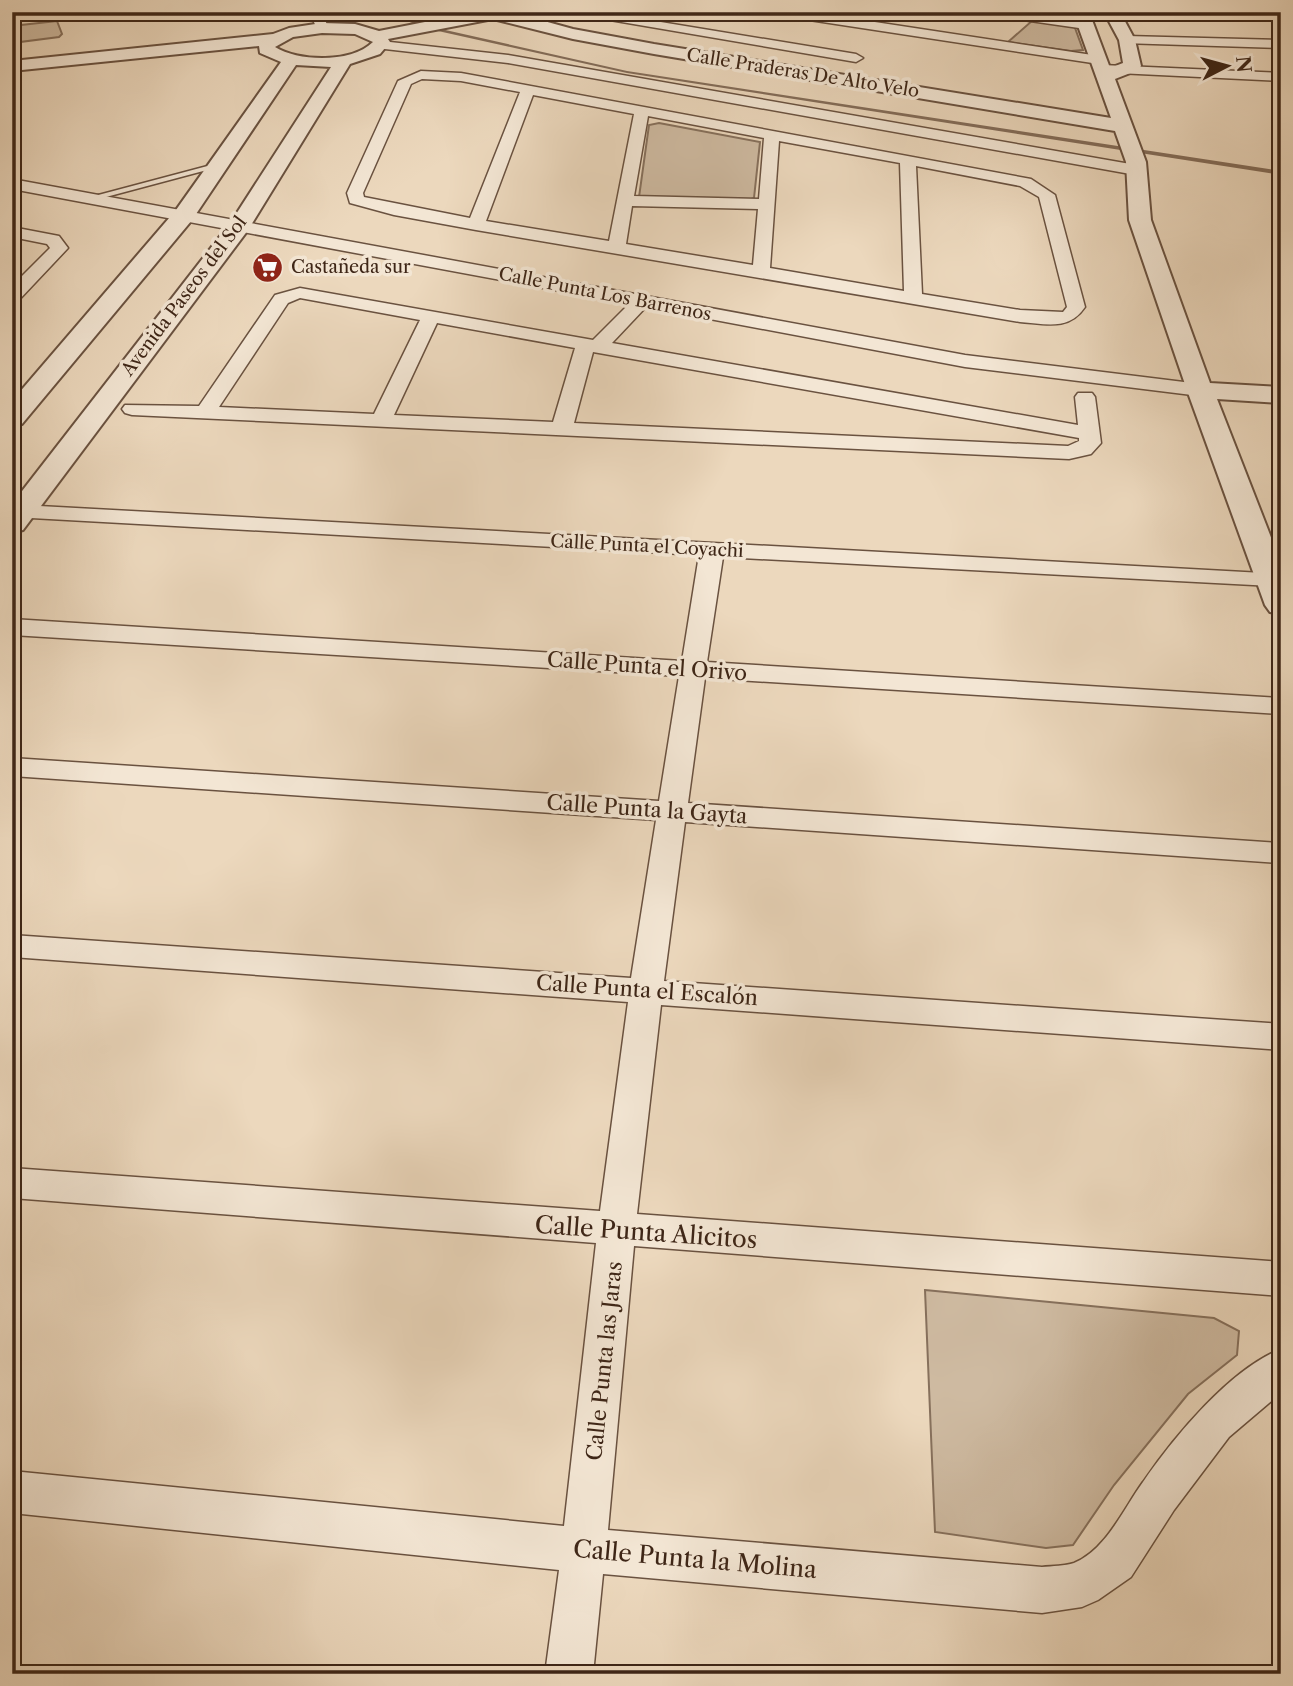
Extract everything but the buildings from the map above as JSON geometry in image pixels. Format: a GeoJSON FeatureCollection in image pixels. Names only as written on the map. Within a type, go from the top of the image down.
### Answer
{"type":"FeatureCollection","features":[{"type":"Feature","properties":{"kind":"street"},"geometry":{"type":"LineString","coordinates":[[309,12],[319,18],[322,28]]}},
{"type":"Feature","properties":{"kind":"street"},"geometry":{"type":"LineString","coordinates":[[12,66],[271,46],[291,60],[344,60],[372,52],[384,34],[449,12]]}},
{"type":"Feature","properties":{"kind":"street"},"geometry":{"type":"LineString","coordinates":[[783,12],[1112,69],[1281,77]]}},
{"type":"Feature","properties":{"kind":"street"},"geometry":{"type":"LineString","coordinates":[[996,12],[1084,18],[1112,69],[1124,130],[1136,166],[1140,220],[1276,592]]}},
{"type":"Feature","properties":{"kind":"street"},"geometry":{"type":"LineString","coordinates":[[1112,12],[1127,40]]}},
{"type":"Feature","properties":{"kind":"street"},"geometry":{"type":"LineString","coordinates":[[1202,12],[1281,14]]}},
{"type":"Feature","properties":{"kind":"street"},"geometry":{"type":"LineString","coordinates":[[384,34],[488,14]]}},
{"type":"Feature","properties":{"kind":"street","name":"Calle Praderas De Alto Velo"},"geometry":{"type":"LineString","coordinates":[[488,14],[573,34],[1124,130]]}},
{"type":"Feature","properties":{"kind":"street"},"geometry":{"type":"LineString","coordinates":[[606,14],[867,51]]}},
{"type":"Feature","properties":{"kind":"street"},"geometry":{"type":"LineString","coordinates":[[823,76],[919,18]]}},
{"type":"Feature","properties":{"kind":"street"},"geometry":{"type":"LineString","coordinates":[[39,81],[271,46],[299,31],[322,28],[384,34],[744,101],[1136,166]]}},
{"type":"Feature","properties":{"kind":"street"},"geometry":{"type":"LineString","coordinates":[[1112,69],[1127,40]]}},
{"type":"Feature","properties":{"kind":"street"},"geometry":{"type":"LineString","coordinates":[[1127,40],[1281,44]]}},
{"type":"Feature","properties":{"kind":"street"},"geometry":{"type":"LineString","coordinates":[[12,418],[184,215],[291,60]]}},
{"type":"Feature","properties":{"kind":"street","name":"Avenida Paseos del Sol"},"geometry":{"type":"LineString","coordinates":[[17,518],[240,225],[344,60]]}},
{"type":"Feature","properties":{"kind":"street"},"geometry":{"type":"LineString","coordinates":[[411,77],[461,77],[527,89],[1026,182],[1047,195],[1076,306],[1069,316],[1053,319],[616,249],[371,206],[356,200],[355,193],[405,81],[411,77]]}},
{"type":"Feature","properties":{"kind":"street"},"geometry":{"type":"LineString","coordinates":[[476,225],[527,89]]}},
{"type":"Feature","properties":{"kind":"street"},"geometry":{"type":"LineString","coordinates":[[716,125],[744,101]]}},
{"type":"Feature","properties":{"kind":"street"},"geometry":{"type":"LineString","coordinates":[[616,249],[642,111]]}},
{"type":"Feature","properties":{"kind":"street"},"geometry":{"type":"LineString","coordinates":[[761,273],[772,135]]}},
{"type":"Feature","properties":{"kind":"street"},"geometry":{"type":"LineString","coordinates":[[908,160],[913,298]]}},
{"type":"Feature","properties":{"kind":"street","name":"Calle Punta Los Barrenos"},"geometry":{"type":"LineString","coordinates":[[12,184],[965,361],[1200,390]]}},
{"type":"Feature","properties":{"kind":"street"},"geometry":{"type":"LineString","coordinates":[[625,201],[766,204]]}},
{"type":"Feature","properties":{"kind":"street"},"geometry":{"type":"LineString","coordinates":[[12,232],[58,243],[59,248],[20,280],[12,297]]}},
{"type":"Feature","properties":{"kind":"street"},"geometry":{"type":"LineString","coordinates":[[205,413],[281,299],[300,293],[1091,434]]}},
{"type":"Feature","properties":{"kind":"street"},"geometry":{"type":"LineString","coordinates":[[562,429],[585,345],[595,320],[618,297]]}},
{"type":"Feature","properties":{"kind":"street"},"geometry":{"type":"LineString","coordinates":[[585,345],[642,301]]}},
{"type":"Feature","properties":{"kind":"street"},"geometry":{"type":"LineString","coordinates":[[381,421],[431,317]]}},
{"type":"Feature","properties":{"kind":"street"},"geometry":{"type":"LineString","coordinates":[[1200,390],[1281,395]]}},
{"type":"Feature","properties":{"kind":"street"},"geometry":{"type":"LineString","coordinates":[[132,410],[1069,453],[1083,449],[1090,443],[1086,397]]}},
{"type":"Feature","properties":{"kind":"street","name":"Calle Punta el Coyachi"},"geometry":{"type":"LineString","coordinates":[[17,518],[712,549],[1276,592]]}},
{"type":"Feature","properties":{"kind":"street","name":"Calle Punta las Jaras"},"geometry":{"type":"LineString","coordinates":[[569,1674],[585,1550],[617,1230],[647,990],[712,549]]}},
{"type":"Feature","properties":{"kind":"street","name":"Calle Punta el Orivo"},"geometry":{"type":"LineString","coordinates":[[12,627],[1281,706]]}},
{"type":"Feature","properties":{"kind":"street","name":"Calle Punta la Gayta"},"geometry":{"type":"LineString","coordinates":[[12,767],[1281,853]]}},
{"type":"Feature","properties":{"kind":"street","name":"Calle Punta el Escalón"},"geometry":{"type":"LineString","coordinates":[[12,946],[1281,1037]]}},
{"type":"Feature","properties":{"kind":"street","name":"Calle Punta Alicitos"},"geometry":{"type":"LineString","coordinates":[[12,1183],[1281,1279]]}},
{"type":"Feature","properties":{"kind":"street","name":"Calle Punta la Molina"},"geometry":{"type":"LineString","coordinates":[[12,1492],[585,1550],[1042,1590],[1082,1584],[1115,1561],[1159,1495],[1214,1423],[1281,1368]]}},
{"type":"Feature","properties":{"kind":"lane"},"geometry":{"type":"LineString","coordinates":[[91,198],[219,166]]}},
{"type":"Feature","properties":{"kind":"shaded area"},"geometry":{"type":"Polygon","coordinates":[[[1033,20],[1075,28],[1083,50],[1071,51],[1008,42],[1033,20]]]}},
{"type":"Feature","properties":{"kind":"shaded area"},"geometry":{"type":"Polygon","coordinates":[[[57,21],[62,34],[59,37],[12,43],[12,26],[57,21]]]}},
{"type":"Feature","properties":{"kind":"shaded area"},"geometry":{"type":"Polygon","coordinates":[[[659,123],[760,142],[754,198],[746,201],[639,197],[649,125],[659,123]]]}},
{"type":"Feature","properties":{"kind":"shaded area"},"geometry":{"type":"Polygon","coordinates":[[[925,1290],[1214,1318],[1239,1331],[1237,1355],[1188,1394],[1114,1485],[1073,1545],[1046,1548],[935,1532],[925,1290]]]}},
{"type":"Feature","properties":{"kind":"waterway"},"geometry":{"type":"LineString","coordinates":[[384,12],[431,28],[627,72],[1281,173]]}},
{"type":"Feature","properties":{"kind":"place","name":"Castañeda sur"},"geometry":{"type":"Point","coordinates":[268,267]}}]}
